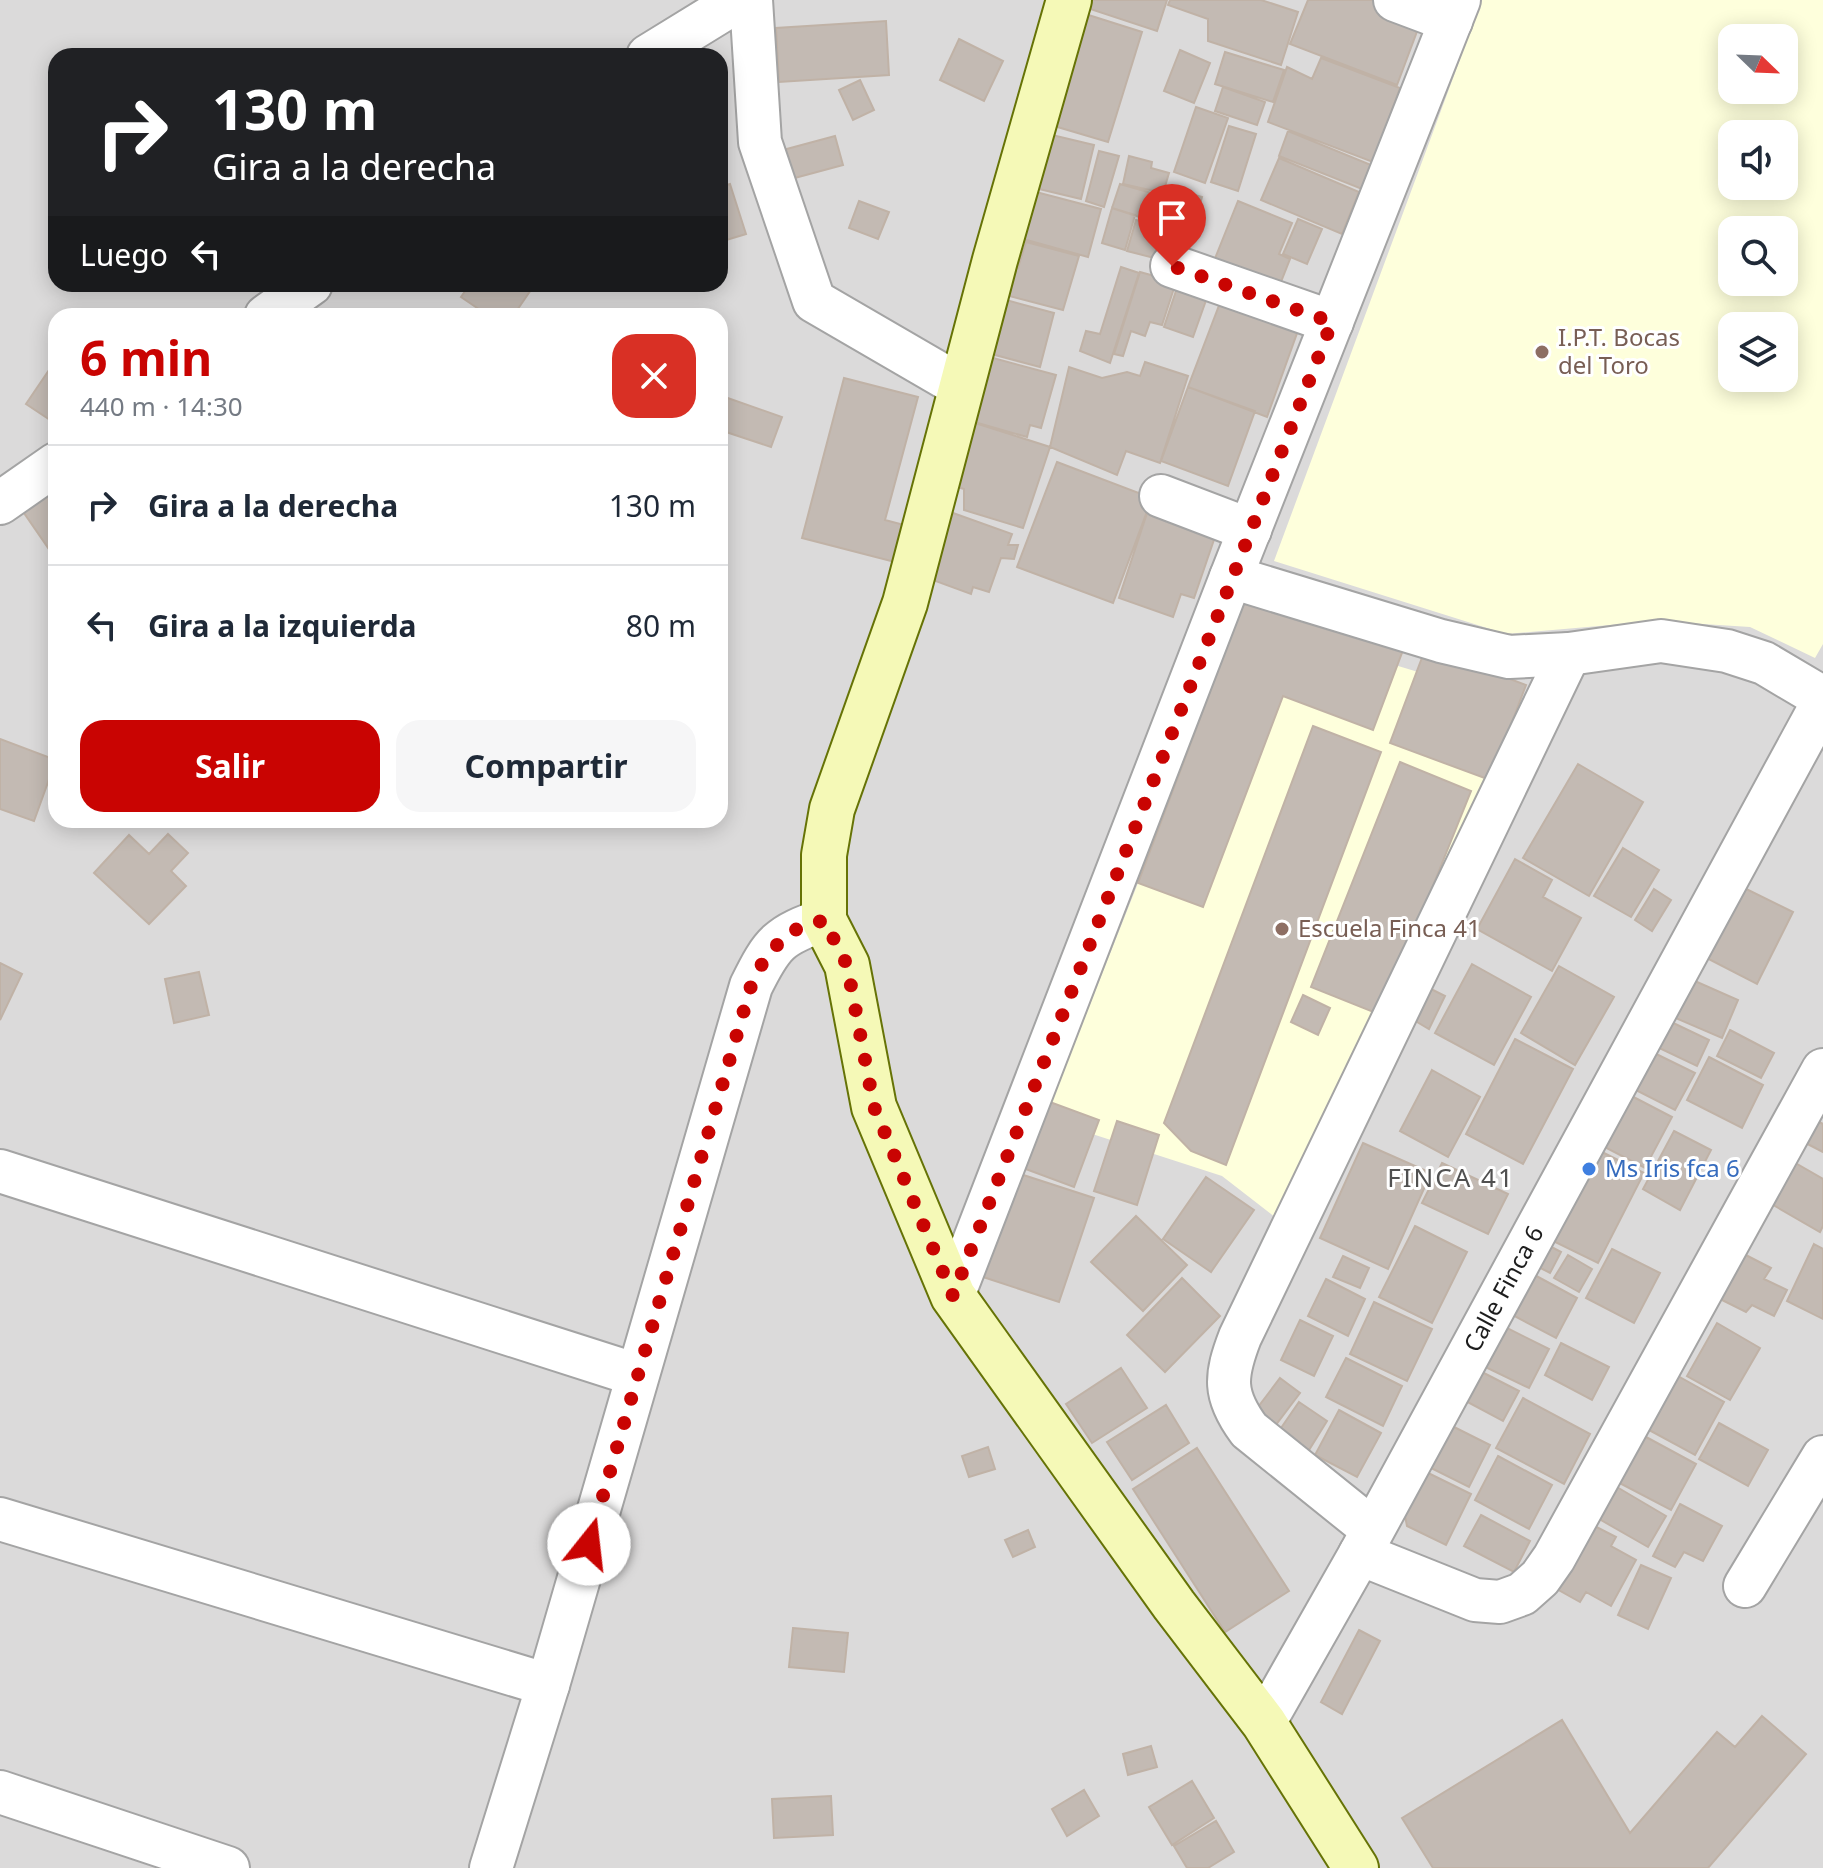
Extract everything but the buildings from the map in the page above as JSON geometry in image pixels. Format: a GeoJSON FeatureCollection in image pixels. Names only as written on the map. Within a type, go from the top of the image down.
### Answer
{"type":"FeatureCollection","features":[{"type":"Feature","properties":{"kind":"street"},"geometry":{"type":"LineString","coordinates":[[661,48],[739,0]]}},
{"type":"Feature","properties":{"kind":"street"},"geometry":{"type":"LineString","coordinates":[[751,0],[760,142],[814,301],[962,387]]}},
{"type":"Feature","properties":{"kind":"street"},"geometry":{"type":"LineString","coordinates":[[1069,0],[905,603],[832,809],[824,855],[824,920],[847,965],[874,1107],[953,1296],[1174,1605],[1264,1723],[1356,1868]]}},
{"type":"Feature","properties":{"kind":"street"},"geometry":{"type":"LineString","coordinates":[[953,1296],[1231,577],[1455,11],[1395,0]]}},
{"type":"Feature","properties":{"kind":"street"},"geometry":{"type":"LineString","coordinates":[[1172,266],[1332,322]]}},
{"type":"Feature","properties":{"kind":"street"},"geometry":{"type":"LineString","coordinates":[[277,308],[300,292]]}},
{"type":"Feature","properties":{"kind":"street"},"geometry":{"type":"LineString","coordinates":[[0,503],[48,470]]}},
{"type":"Feature","properties":{"kind":"street"},"geometry":{"type":"LineString","coordinates":[[1161,496],[1250,530]]}},
{"type":"Feature","properties":{"kind":"street"},"geometry":{"type":"LineString","coordinates":[[1231,577],[1441,641],[1509,657],[1569,654],[1661,641],[1727,651],[1764,663],[1823,700]]}},
{"type":"Feature","properties":{"kind":"street"},"geometry":{"type":"LineString","coordinates":[[1569,654],[1240,1337],[1231,1361],[1228,1387],[1235,1412],[1249,1430],[1366,1541],[1475,1600],[1500,1602],[1522,1594],[1540,1578],[1554,1558],[1823,1070]]}},
{"type":"Feature","properties":{"kind":"street","name":"Calle Finca 6"},"geometry":{"type":"LineString","coordinates":[[1264,1723],[1823,700]]}},
{"type":"Feature","properties":{"kind":"street"},"geometry":{"type":"LineString","coordinates":[[491,1868],[548,1685],[751,986],[765,958],[789,932],[824,920]]}},
{"type":"Feature","properties":{"kind":"street"},"geometry":{"type":"LineString","coordinates":[[0,1171],[637,1375]]}},
{"type":"Feature","properties":{"kind":"street"},"geometry":{"type":"LineString","coordinates":[[1745,1586],[1823,1457]]}},
{"type":"Feature","properties":{"kind":"street"},"geometry":{"type":"LineString","coordinates":[[0,1519],[548,1685]]}},
{"type":"Feature","properties":{"kind":"street"},"geometry":{"type":"LineString","coordinates":[[0,1792],[228,1868]]}},
{"type":"Feature","properties":{"kind":"shaded area"},"geometry":{"type":"Polygon","coordinates":[[[0,0],[1823,0],[1823,1868],[0,1868],[0,0]]]}},
{"type":"Feature","properties":{"kind":"shaded area","name":"I.P.T. Bocas del Toro"},"geometry":{"type":"Polygon","coordinates":[[[1482,0],[1823,0],[1823,644],[1815,658],[1750,627],[1656,621],[1506,634],[1274,561],[1482,0]]]}},
{"type":"Feature","properties":{"kind":"shaded area","name":"Escuela Finca 41"},"geometry":{"type":"Polygon","coordinates":[[[1282,631],[1538,708],[1284,1224],[1222,1176],[1049,1120],[1049,1108],[1138,883],[1282,631]]]}},
{"type":"Feature","properties":{"kind":"place","name":"I.P.T. Bocas del Toro"},"geometry":{"type":"Point","coordinates":[1542,352]}},
{"type":"Feature","properties":{"kind":"place","name":"Escuela Finca 41"},"geometry":{"type":"Point","coordinates":[1282,929]}},
{"type":"Feature","properties":{"kind":"place","name":"Ms Iris fca 6"},"geometry":{"type":"Point","coordinates":[1589,1169]}},
{"type":"Feature","properties":{"kind":"district","name":"FINCA 41"},"geometry":{"type":"Point","coordinates":[1451,1178]}},
{"type":"Feature","properties":{"kind":"route"},"geometry":{"type":"LineString","coordinates":[[589,1544],[751,986],[765,958],[789,932],[824,920],[847,965],[874,1107],[953,1296],[1332,322],[1172,266]]}}]}
